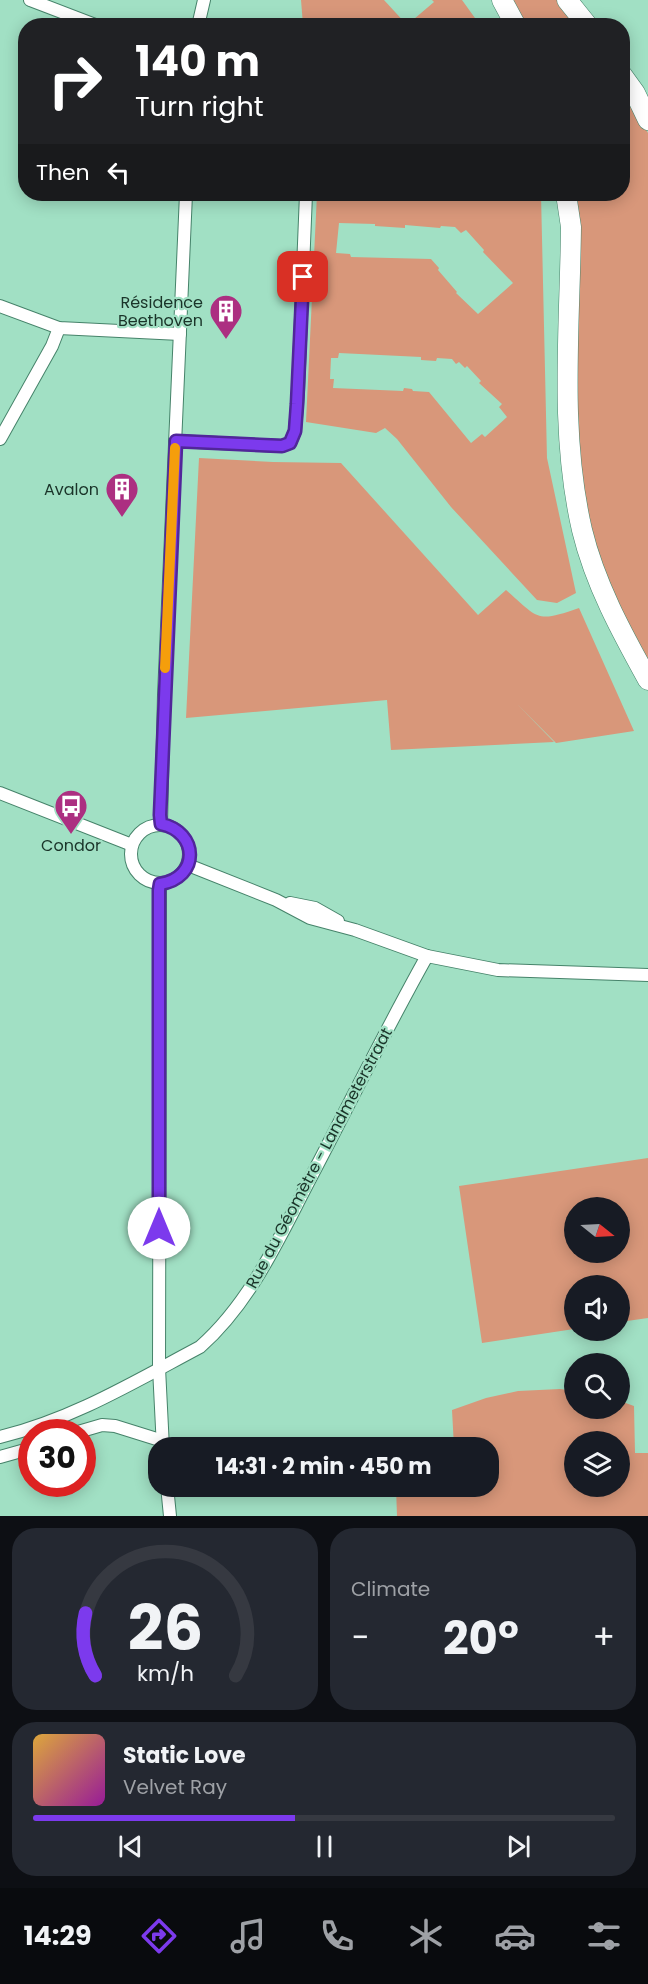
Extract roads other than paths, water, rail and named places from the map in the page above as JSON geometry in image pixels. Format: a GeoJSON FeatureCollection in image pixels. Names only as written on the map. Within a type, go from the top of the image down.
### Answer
{"type":"FeatureCollection","features":[{"type":"Feature","properties":{"kind":"main road"},"geometry":{"type":"LineString","coordinates":[[502,0],[512,18]]}},
{"type":"Feature","properties":{"kind":"main road"},"geometry":{"type":"LineString","coordinates":[[567,0],[582,18]]}},
{"type":"Feature","properties":{"kind":"main road"},"geometry":{"type":"LineString","coordinates":[[630,86],[648,120]]}},
{"type":"Feature","properties":{"kind":"main road"},"geometry":{"type":"LineString","coordinates":[[567,201],[571,227],[567,429],[573,478],[583,532],[602,590],[648,680]]}},
{"type":"Feature","properties":{"kind":"street"},"geometry":{"type":"LineString","coordinates":[[30,0],[77,18]]}},
{"type":"Feature","properties":{"kind":"street"},"geometry":{"type":"LineString","coordinates":[[200,18],[204,0]]}},
{"type":"Feature","properties":{"kind":"street"},"geometry":{"type":"LineString","coordinates":[[161,824],[186,201]]}},
{"type":"Feature","properties":{"kind":"street"},"geometry":{"type":"LineString","coordinates":[[176,441],[282,446],[290,443],[295,431],[298,392],[306,201]]}},
{"type":"Feature","properties":{"kind":"street"},"geometry":{"type":"LineString","coordinates":[[0,306],[59,328],[180,334]]}},
{"type":"Feature","properties":{"kind":"street"},"geometry":{"type":"LineString","coordinates":[[0,439],[52,346],[59,328]]}},
{"type":"Feature","properties":{"kind":"street"},"geometry":{"type":"LineString","coordinates":[[0,793],[132,845]]}},
{"type":"Feature","properties":{"kind":"street"},"geometry":{"type":"LineString","coordinates":[[161,824],[172,826],[181,833],[188,843],[190,854],[188,865],[177,879],[160,884],[149,882],[140,876],[133,867],[130,856],[132,845],[143,830],[151,825],[161,824]]}},
{"type":"Feature","properties":{"kind":"street"},"geometry":{"type":"LineString","coordinates":[[188,865],[276,900],[310,918],[355,930],[427,956],[498,970],[648,975]]}},
{"type":"Feature","properties":{"kind":"street"},"geometry":{"type":"LineString","coordinates":[[160,884],[159,1368],[163,1437]]}},
{"type":"Feature","properties":{"kind":"street","name":"Rue du Géomètre - Landmeterstraat"},"geometry":{"type":"LineString","coordinates":[[0,1437],[39,1426],[81,1410],[200,1347],[215,1333],[251,1287],[271,1253],[427,956]]}},
{"type":"Feature","properties":{"kind":"street"},"geometry":{"type":"LineString","coordinates":[[96,1427],[115,1426],[148,1438]]}},
{"type":"Feature","properties":{"kind":"street"},"geometry":{"type":"LineString","coordinates":[[0,1457],[18,1452]]}},
{"type":"Feature","properties":{"kind":"street"},"geometry":{"type":"LineString","coordinates":[[168,1497],[170,1516]]}},
{"type":"Feature","properties":{"kind":"place","name":"Résidence Beethoven"},"geometry":{"type":"Point","coordinates":[226,340]}},
{"type":"Feature","properties":{"kind":"place","name":"Avalon"},"geometry":{"type":"Point","coordinates":[122,518]}},
{"type":"Feature","properties":{"kind":"place","name":"Condor"},"geometry":{"type":"Point","coordinates":[71,835]}}]}
